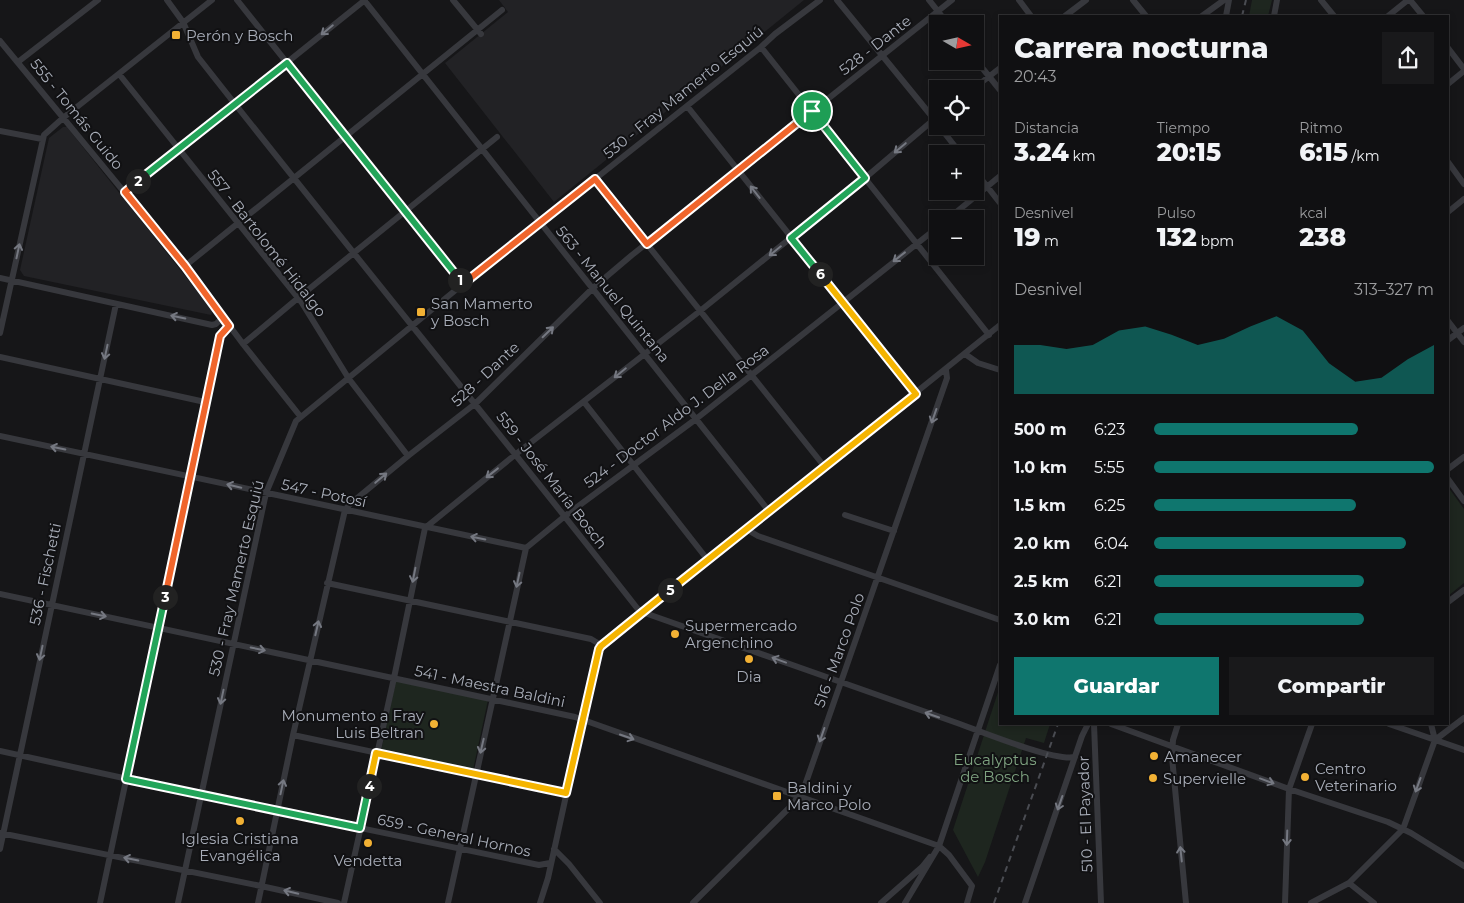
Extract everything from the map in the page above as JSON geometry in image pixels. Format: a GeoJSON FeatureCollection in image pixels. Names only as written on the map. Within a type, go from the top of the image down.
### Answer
{"type":"FeatureCollection","features":[{"type":"Feature","properties":{"kind":"street"},"geometry":{"type":"LineString","coordinates":[[18,62],[98,0]]}},
{"type":"Feature","properties":{"kind":"street","name":"559 - José María Bosch"},"geometry":{"type":"LineString","coordinates":[[167,0],[183,22],[195,53],[234,104],[476,403],[637,608],[642,612],[978,731],[1047,754],[1069,759],[1076,757]]}},
{"type":"Feature","properties":{"kind":"street"},"geometry":{"type":"LineString","coordinates":[[0,333],[42,140],[46,132],[212,0]]}},
{"type":"Feature","properties":{"kind":"street"},"geometry":{"type":"LineString","coordinates":[[237,0],[463,284]]}},
{"type":"Feature","properties":{"kind":"street"},"geometry":{"type":"LineString","coordinates":[[125,192],[365,0]]}},
{"type":"Feature","properties":{"kind":"street","name":"563 - Manuel Quintana"},"geometry":{"type":"LineString","coordinates":[[365,0],[768,510]]}},
{"type":"Feature","properties":{"kind":"street"},"geometry":{"type":"LineString","coordinates":[[453,0],[479,32]]}},
{"type":"Feature","properties":{"kind":"street","name":"530 - Fray Mamerto Esquiú"},"geometry":{"type":"LineString","coordinates":[[178,903],[266,494],[293,426],[300,416],[349,379],[463,284],[820,0]]}},
{"type":"Feature","properties":{"kind":"street"},"geometry":{"type":"LineString","coordinates":[[837,0],[929,111]]}},
{"type":"Feature","properties":{"kind":"street"},"geometry":{"type":"LineString","coordinates":[[929,0],[940,15]]}},
{"type":"Feature","properties":{"kind":"street","name":"528 - Dante"},"geometry":{"type":"LineString","coordinates":[[344,510],[408,456],[476,403],[593,288],[952,0]]}},
{"type":"Feature","properties":{"kind":"street"},"geometry":{"type":"LineString","coordinates":[[1019,0],[1030,15]]}},
{"type":"Feature","properties":{"kind":"street"},"geometry":{"type":"LineString","coordinates":[[1066,15],[1086,0]]}},
{"type":"Feature","properties":{"kind":"street"},"geometry":{"type":"LineString","coordinates":[[1133,0],[1145,15]]}},
{"type":"Feature","properties":{"kind":"street"},"geometry":{"type":"LineString","coordinates":[[1203,15],[1224,0]]}},
{"type":"Feature","properties":{"kind":"street"},"geometry":{"type":"LineString","coordinates":[[1226,15],[1229,0]]}},
{"type":"Feature","properties":{"kind":"street"},"geometry":{"type":"LineString","coordinates":[[1274,15],[1278,0]]}},
{"type":"Feature","properties":{"kind":"street"},"geometry":{"type":"LineString","coordinates":[[1321,0],[1333,15]]}},
{"type":"Feature","properties":{"kind":"street"},"geometry":{"type":"LineString","coordinates":[[1389,15],[1409,0],[1422,15]]}},
{"type":"Feature","properties":{"kind":"street"},"geometry":{"type":"LineString","coordinates":[[185,266],[423,74],[479,32],[502,10]]}},
{"type":"Feature","properties":{"kind":"street","name":"555 - Tomás Guido"},"geometry":{"type":"LineString","coordinates":[[0,41],[185,266],[229,326],[300,416]]}},
{"type":"Feature","properties":{"kind":"street"},"geometry":{"type":"LineString","coordinates":[[761,47],[989,335]]}},
{"type":"Feature","properties":{"kind":"street"},"geometry":{"type":"LineString","coordinates":[[1449,49],[1464,70],[1449,83]]}},
{"type":"Feature","properties":{"kind":"street"},"geometry":{"type":"LineString","coordinates":[[984,80],[999,69]]}},
{"type":"Feature","properties":{"kind":"street"},"geometry":{"type":"LineString","coordinates":[[984,70],[999,89]]}},
{"type":"Feature","properties":{"kind":"street","name":"557 - Bartolomé Hidalgo"},"geometry":{"type":"LineString","coordinates":[[119,74],[298,298],[349,379],[408,456]]}},
{"type":"Feature","properties":{"kind":"street"},"geometry":{"type":"LineString","coordinates":[[687,106],[916,394]]}},
{"type":"Feature","properties":{"kind":"street"},"geometry":{"type":"LineString","coordinates":[[344,903],[425,528],[929,127]]}},
{"type":"Feature","properties":{"kind":"street"},"geometry":{"type":"LineString","coordinates":[[0,131],[42,140]]}},
{"type":"Feature","properties":{"kind":"street"},"geometry":{"type":"LineString","coordinates":[[243,344],[497,137]]}},
{"type":"Feature","properties":{"kind":"street"},"geometry":{"type":"LineString","coordinates":[[1449,163],[1464,184]]}},
{"type":"Feature","properties":{"kind":"street"},"geometry":{"type":"LineString","coordinates":[[959,210],[999,177]]}},
{"type":"Feature","properties":{"kind":"street"},"geometry":{"type":"LineString","coordinates":[[595,179],[824,466]]}},
{"type":"Feature","properties":{"kind":"street"},"geometry":{"type":"LineString","coordinates":[[984,182],[999,202]]}},
{"type":"Feature","properties":{"kind":"street"},"geometry":{"type":"LineString","coordinates":[[1449,211],[1464,199]]}},
{"type":"Feature","properties":{"kind":"street","name":"524 - Doctor Aldo J. Della Rosa"},"geometry":{"type":"LineString","coordinates":[[526,548],[565,516],[696,420],[929,234]]}},
{"type":"Feature","properties":{"kind":"street"},"geometry":{"type":"LineString","coordinates":[[0,278],[212,325],[216,324],[223,317]]}},
{"type":"Feature","properties":{"kind":"street","name":"536 - Fischetti"},"geometry":{"type":"LineString","coordinates":[[0,849],[116,304]]}},
{"type":"Feature","properties":{"kind":"street"},"geometry":{"type":"LineString","coordinates":[[1449,322],[1464,342]]}},
{"type":"Feature","properties":{"kind":"street"},"geometry":{"type":"LineString","coordinates":[[100,903],[205,402],[220,336],[229,326]]}},
{"type":"Feature","properties":{"kind":"street"},"geometry":{"type":"LineString","coordinates":[[540,903],[554,849],[597,654],[601,646],[999,326]]}},
{"type":"Feature","properties":{"kind":"street"},"geometry":{"type":"LineString","coordinates":[[1449,339],[1464,328]]}},
{"type":"Feature","properties":{"kind":"street"},"geometry":{"type":"LineString","coordinates":[[965,354],[978,362],[999,370]]}},
{"type":"Feature","properties":{"kind":"street"},"geometry":{"type":"LineString","coordinates":[[0,357],[205,402]]}},
{"type":"Feature","properties":{"kind":"street","name":"516 - Marco Polo"},"geometry":{"type":"LineString","coordinates":[[694,903],[799,796],[804,788],[947,378],[946,370]]}},
{"type":"Feature","properties":{"kind":"street"},"geometry":{"type":"LineString","coordinates":[[584,402],[708,559]]}},
{"type":"Feature","properties":{"kind":"street","name":"547 - Potosí"},"geometry":{"type":"LineString","coordinates":[[0,436],[526,548]]}},
{"type":"Feature","properties":{"kind":"street"},"geometry":{"type":"LineString","coordinates":[[1449,468],[1464,457]]}},
{"type":"Feature","properties":{"kind":"street"},"geometry":{"type":"LineString","coordinates":[[1449,479],[1464,500]]}},
{"type":"Feature","properties":{"kind":"street"},"geometry":{"type":"LineString","coordinates":[[258,903],[293,735],[344,510]]}},
{"type":"Feature","properties":{"kind":"street"},"geometry":{"type":"LineString","coordinates":[[846,515],[894,532]]}},
{"type":"Feature","properties":{"kind":"street"},"geometry":{"type":"LineString","coordinates":[[746,529],[758,536],[999,620]]}},
{"type":"Feature","properties":{"kind":"street"},"geometry":{"type":"LineString","coordinates":[[448,903],[526,548]]}},
{"type":"Feature","properties":{"kind":"street"},"geometry":{"type":"LineString","coordinates":[[327,583],[591,639],[601,646]]}},
{"type":"Feature","properties":{"kind":"street"},"geometry":{"type":"LineString","coordinates":[[1449,601],[1464,590]]}},
{"type":"Feature","properties":{"kind":"street","name":"541 - Maestra Baldini"},"geometry":{"type":"LineString","coordinates":[[0,594],[582,720],[939,846],[950,855],[972,886],[967,903]]}},
{"type":"Feature","properties":{"kind":"street"},"geometry":{"type":"LineString","coordinates":[[906,903],[939,846],[999,669]]}},
{"type":"Feature","properties":{"kind":"street"},"geometry":{"type":"LineString","coordinates":[[1311,903],[1349,883],[1403,829],[1435,740],[1464,718]]}},
{"type":"Feature","properties":{"kind":"street"},"geometry":{"type":"LineString","coordinates":[[1025,903],[1082,736],[1088,725]]}},
{"type":"Feature","properties":{"kind":"street","name":"510 - El Payador"},"geometry":{"type":"LineString","coordinates":[[1094,725],[1101,903]]}},
{"type":"Feature","properties":{"kind":"street"},"geometry":{"type":"LineString","coordinates":[[1114,725],[1403,829],[1464,866]]}},
{"type":"Feature","properties":{"kind":"street"},"geometry":{"type":"LineString","coordinates":[[1178,725],[1172,747],[1186,903]]}},
{"type":"Feature","properties":{"kind":"street"},"geometry":{"type":"LineString","coordinates":[[1285,903],[1289,789],[1312,725]]}},
{"type":"Feature","properties":{"kind":"street"},"geometry":{"type":"LineString","coordinates":[[1392,725],[1464,750]]}},
{"type":"Feature","properties":{"kind":"street"},"geometry":{"type":"LineString","coordinates":[[1431,725],[1435,740]]}},
{"type":"Feature","properties":{"kind":"street"},"geometry":{"type":"LineString","coordinates":[[293,735],[566,793]]}},
{"type":"Feature","properties":{"kind":"street","name":"659 - General Hornos"},"geometry":{"type":"LineString","coordinates":[[0,751],[460,849],[539,865],[550,863]]}},
{"type":"Feature","properties":{"kind":"street"},"geometry":{"type":"LineString","coordinates":[[2,833],[338,903]]}},
{"type":"Feature","properties":{"kind":"street"},"geometry":{"type":"LineString","coordinates":[[881,903],[922,867],[939,846]]}},
{"type":"Feature","properties":{"kind":"street"},"geometry":{"type":"LineString","coordinates":[[554,849],[569,864],[600,903]]}},
{"type":"Feature","properties":{"kind":"street"},"geometry":{"type":"LineString","coordinates":[[1349,883],[1374,903]]}},
{"type":"Feature","properties":{"kind":"shaded area"},"geometry":{"type":"Polygon","coordinates":[[[499,0],[804,0],[554,202],[445,63],[508,12],[499,0]]]}},
{"type":"Feature","properties":{"kind":"shaded area"},"geometry":{"type":"Polygon","coordinates":[[[63,127],[67,127],[213,311],[211,315],[24,276],[20,270],[49,138],[63,127]]]}},
{"type":"Feature","properties":{"kind":"green space"},"geometry":{"type":"Polygon","coordinates":[[[1252,0],[1272,0],[1268,15],[1249,15],[1252,0]]]}},
{"type":"Feature","properties":{"kind":"green space"},"geometry":{"type":"Polygon","coordinates":[[[1449,488],[1464,509],[1464,583],[1449,595],[1449,488]]]}},
{"type":"Feature","properties":{"kind":"green space"},"geometry":{"type":"Polygon","coordinates":[[[396,681],[488,700],[473,770],[381,751],[396,681]]]}},
{"type":"Feature","properties":{"kind":"green space","name":"Eucalyptus de Bosch"},"geometry":{"type":"Polygon","coordinates":[[[999,689],[999,725],[1050,725],[1044,743],[1026,738],[985,862],[978,877],[953,830],[999,689]]]}},
{"type":"Feature","properties":{"kind":"railway"},"geometry":{"type":"LineString","coordinates":[[1242,15],[1246,0]]}},
{"type":"Feature","properties":{"kind":"railway"},"geometry":{"type":"LineString","coordinates":[[994,903],[1058,725]]}},
{"type":"Feature","properties":{"kind":"place","name":"Perón y Bosch"},"geometry":{"type":"Point","coordinates":[176,35]}},
{"type":"Feature","properties":{"kind":"place","name":"San Mamerto y Bosch"},"geometry":{"type":"Point","coordinates":[421,312]}},
{"type":"Feature","properties":{"kind":"place","name":"Supermercado Argenchino"},"geometry":{"type":"Point","coordinates":[675,634]}},
{"type":"Feature","properties":{"kind":"place","name":"Dia"},"geometry":{"type":"Point","coordinates":[749,659]}},
{"type":"Feature","properties":{"kind":"place","name":"Monumento a Fray Luis Beltran"},"geometry":{"type":"Point","coordinates":[434,724]}},
{"type":"Feature","properties":{"kind":"place","name":"Amanecer"},"geometry":{"type":"Point","coordinates":[1154,756]}},
{"type":"Feature","properties":{"kind":"place","name":"Centro Veterinario"},"geometry":{"type":"Point","coordinates":[1305,777]}},
{"type":"Feature","properties":{"kind":"place","name":"Supervielle"},"geometry":{"type":"Point","coordinates":[1153,778]}},
{"type":"Feature","properties":{"kind":"place","name":"Baldini y Marco Polo"},"geometry":{"type":"Point","coordinates":[777,796]}},
{"type":"Feature","properties":{"kind":"place","name":"Iglesia Cristiana Evangélica"},"geometry":{"type":"Point","coordinates":[240,821]}},
{"type":"Feature","properties":{"kind":"place","name":"Vendetta"},"geometry":{"type":"Point","coordinates":[368,843]}},
{"type":"Feature","properties":{"kind":"route"},"geometry":{"type":"LineString","coordinates":[[287,63],[463,284],[595,179],[647,244],[812,111],[865,178],[791,238],[916,394],[768,510],[601,646],[597,654],[566,793],[376,753],[360,828],[126,779],[220,336],[229,326],[185,266],[125,192],[287,63]]}}]}
